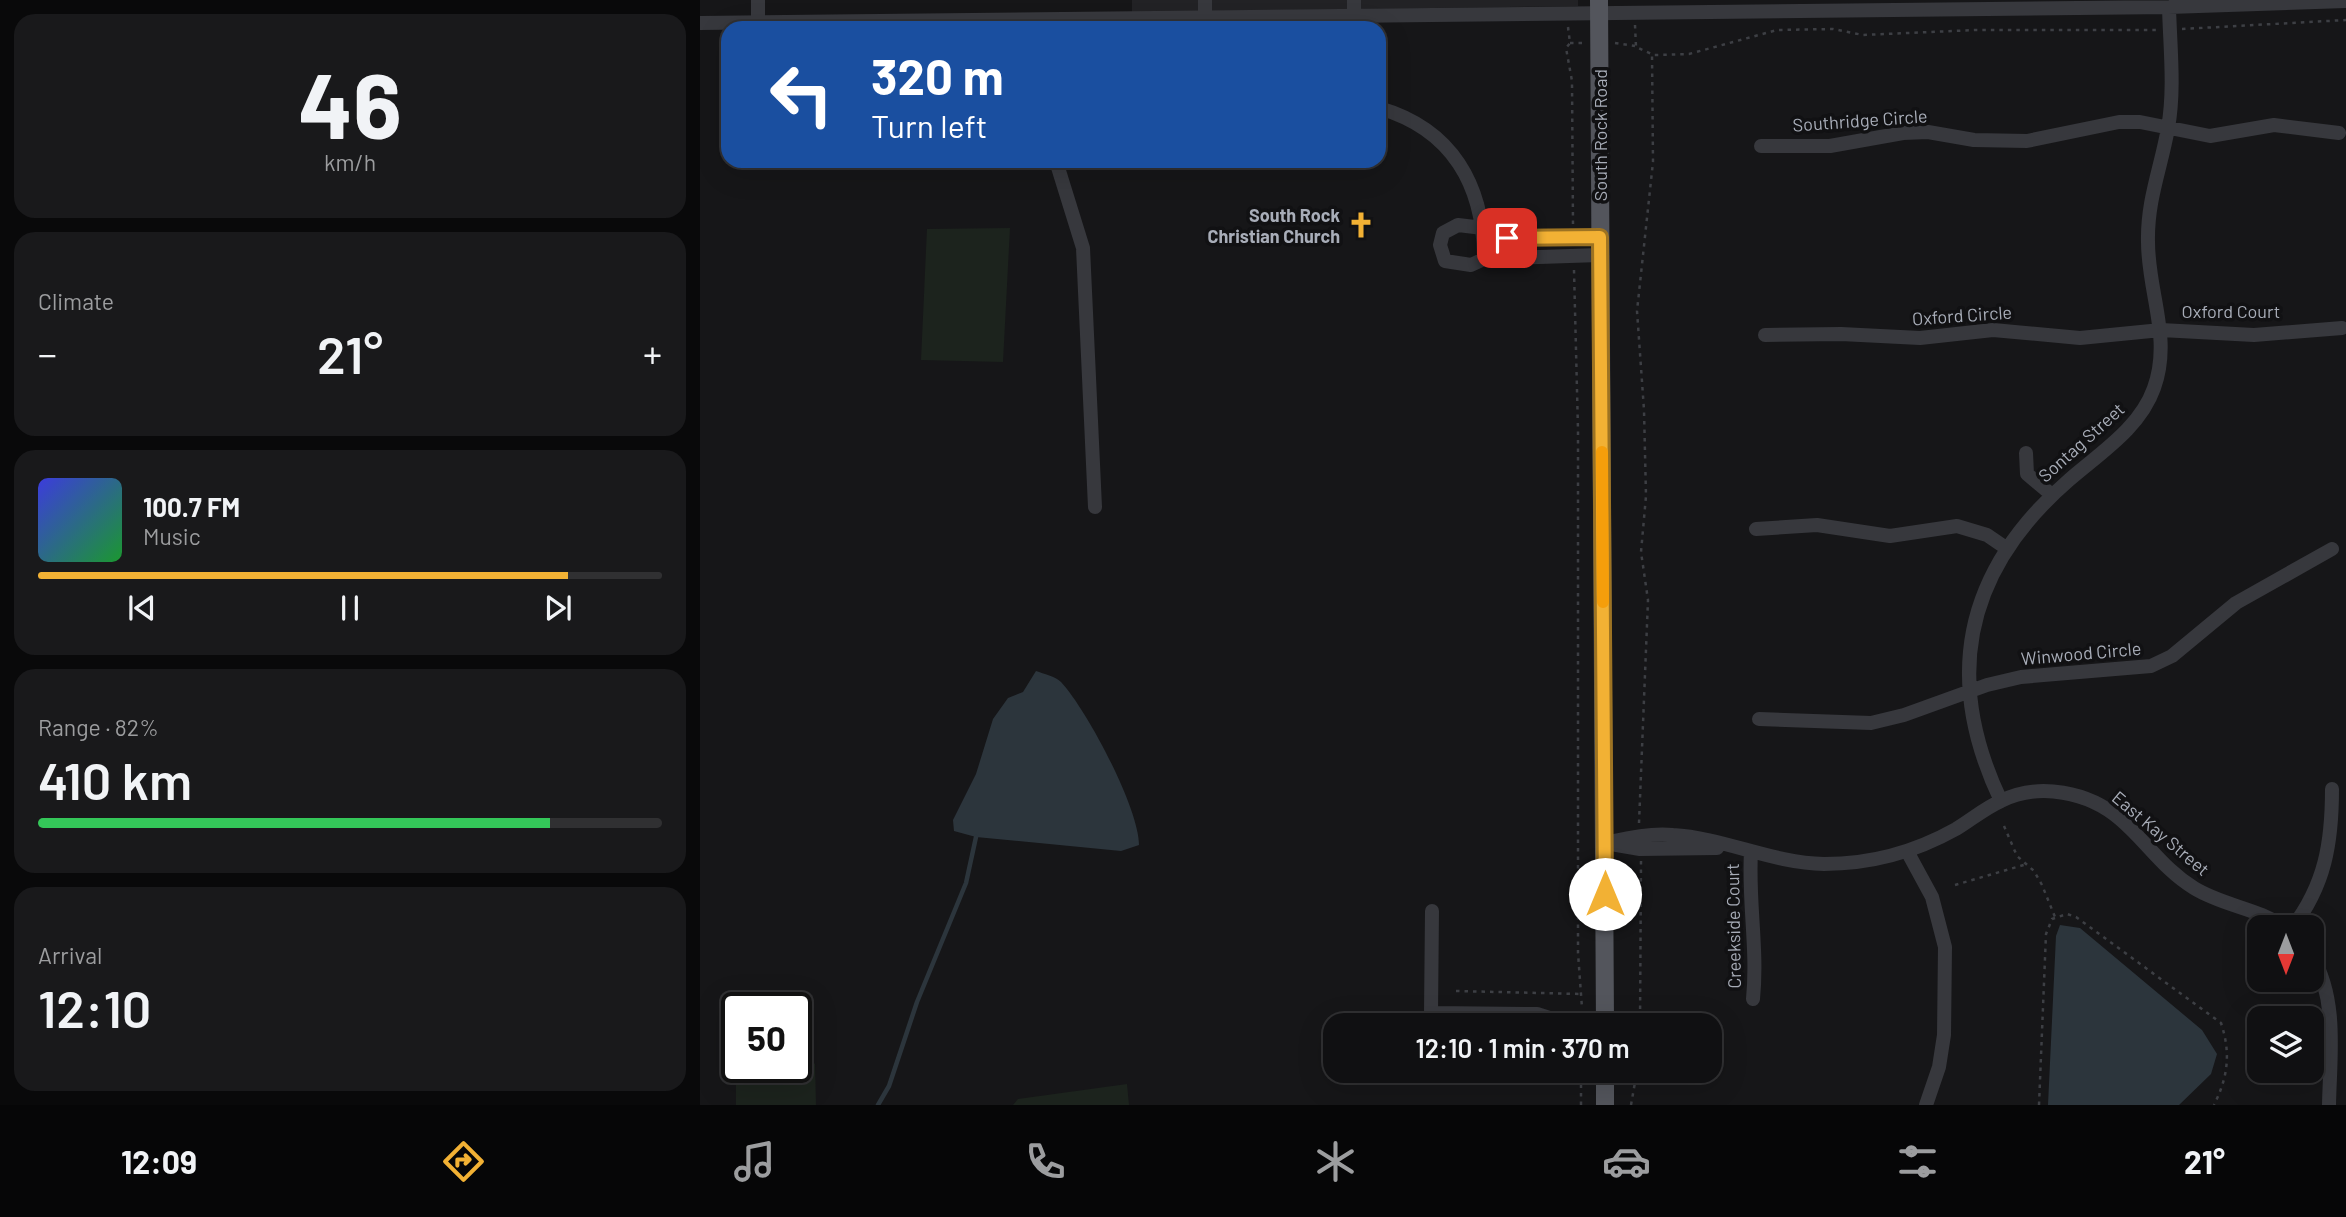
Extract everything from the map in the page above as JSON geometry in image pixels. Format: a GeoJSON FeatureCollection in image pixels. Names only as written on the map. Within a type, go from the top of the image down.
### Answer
{"type":"FeatureCollection","features":[{"type":"Feature","properties":{"kind":"main road","name":"South Rock Road"},"geometry":{"type":"LineString","coordinates":[[1599,6],[1605,1013]]}},
{"type":"Feature","properties":{"kind":"main road"},"geometry":{"type":"LineString","coordinates":[[1605,1083],[1605,1105]]}},
{"type":"Feature","properties":{"kind":"street"},"geometry":{"type":"LineString","coordinates":[[758,0],[758,21]]}},
{"type":"Feature","properties":{"kind":"street"},"geometry":{"type":"LineString","coordinates":[[1205,0],[1205,18]]}},
{"type":"Feature","properties":{"kind":"street"},"geometry":{"type":"LineString","coordinates":[[1354,0],[1354,21]]}},
{"type":"Feature","properties":{"kind":"street"},"geometry":{"type":"LineString","coordinates":[[1369,21],[1599,6],[2038,4],[2169,7],[2346,1]]}},
{"type":"Feature","properties":{"kind":"street","name":"Sontag Street"},"geometry":{"type":"LineString","coordinates":[[2001,801],[1978,745],[1968,692],[1971,635],[1990,576],[2022,525],[2130,427],[2143,410],[2160,370],[2161,330],[2150,271],[2148,232],[2153,184],[2168,127],[2172,98],[2169,7]]}},
{"type":"Feature","properties":{"kind":"street"},"geometry":{"type":"LineString","coordinates":[[1118,21],[1205,18],[1317,21]]}},
{"type":"Feature","properties":{"kind":"street"},"geometry":{"type":"LineString","coordinates":[[700,23],[721,23]]}},
{"type":"Feature","properties":{"kind":"street"},"geometry":{"type":"LineString","coordinates":[[1386,111],[1423,127],[1448,148],[1470,183],[1483,233],[1484,258]]}},
{"type":"Feature","properties":{"kind":"street","name":"Southridge Circle"},"geometry":{"type":"LineString","coordinates":[[1761,146],[1830,146],[1903,133],[1928,132],[1974,140],[2027,141],[2119,122],[2168,127],[2210,136],[2274,125],[2339,132]]}},
{"type":"Feature","properties":{"kind":"street"},"geometry":{"type":"LineString","coordinates":[[1058,168],[1083,248],[1095,507]]}},
{"type":"Feature","properties":{"kind":"street"},"geometry":{"type":"LineString","coordinates":[[1458,225],[1483,233],[1574,238],[1600,246],[1574,256],[1484,258],[1471,265],[1445,261],[1440,245],[1443,233],[1458,225]]}},
{"type":"Feature","properties":{"kind":"street","name":"Oxford Court"},"geometry":{"type":"LineString","coordinates":[[2161,330],[2254,335],[2342,328]]}},
{"type":"Feature","properties":{"kind":"street","name":"Oxford Circle"},"geometry":{"type":"LineString","coordinates":[[1765,335],[1841,334],[1920,338],[1993,330],[2080,338],[2161,330]]}},
{"type":"Feature","properties":{"kind":"street"},"geometry":{"type":"LineString","coordinates":[[2026,453],[2027,474],[2052,495]]}},
{"type":"Feature","properties":{"kind":"street"},"geometry":{"type":"LineString","coordinates":[[1755,529],[1817,525],[1890,536],[1956,526],[1987,535],[2006,548]]}},
{"type":"Feature","properties":{"kind":"street","name":"Winwood Circle"},"geometry":{"type":"LineString","coordinates":[[1759,719],[1871,723],[2021,677],[2151,666],[2172,656],[2236,603],[2332,549]]}},
{"type":"Feature","properties":{"kind":"street"},"geometry":{"type":"LineString","coordinates":[[2301,915],[2323,875],[2332,826],[2332,789]]}},
{"type":"Feature","properties":{"kind":"street","name":"East Kay Street"},"geometry":{"type":"LineString","coordinates":[[1605,843],[1640,849],[1729,847],[1823,864],[1870,860],[1907,851],[1935,840],[2001,801],[2026,793],[2048,791],[2084,798],[2120,819],[2151,854],[2195,889],[2265,915]]}},
{"type":"Feature","properties":{"kind":"street"},"geometry":{"type":"LineString","coordinates":[[1907,851],[1932,897],[1945,947],[1944,1035],[1939,1067],[1926,1105]]}},
{"type":"Feature","properties":{"kind":"street","name":"Creekside Court"},"geometry":{"type":"LineString","coordinates":[[1751,852],[1750,901],[1756,967],[1753,999]]}},
{"type":"Feature","properties":{"kind":"street"},"geometry":{"type":"LineString","coordinates":[[1431,1013],[1432,911]]}},
{"type":"Feature","properties":{"kind":"street"},"geometry":{"type":"LineString","coordinates":[[2324,983],[2330,1010],[2329,1105]]}},
{"type":"Feature","properties":{"kind":"path"},"geometry":{"type":"LineString","coordinates":[[1626,43],[1652,54],[1708,51],[1777,30],[1833,29],[1863,35],[1976,30],[2170,29],[2346,20]]}},
{"type":"Feature","properties":{"kind":"path"},"geometry":{"type":"LineString","coordinates":[[1636,36],[1636,47]]}},
{"type":"Feature","properties":{"kind":"path"},"geometry":{"type":"LineString","coordinates":[[1570,43],[1566,48],[1572,81],[1574,238]]}},
{"type":"Feature","properties":{"kind":"path"},"geometry":{"type":"LineString","coordinates":[[1639,825],[1643,795],[1640,758],[1644,729],[1648,600],[1641,552],[1646,496],[1644,410],[1637,311],[1653,162],[1652,54]]}},
{"type":"Feature","properties":{"kind":"path"},"geometry":{"type":"LineString","coordinates":[[1574,256],[1578,430],[1578,939],[1581,1013]]}},
{"type":"Feature","properties":{"kind":"path"},"geometry":{"type":"LineString","coordinates":[[2004,826],[2017,856],[2027,864],[2042,885],[2054,917],[2046,934],[2039,1105]]}},
{"type":"Feature","properties":{"kind":"path"},"geometry":{"type":"LineString","coordinates":[[1640,1013],[1641,863]]}},
{"type":"Feature","properties":{"kind":"path"},"geometry":{"type":"LineString","coordinates":[[1955,885],[2027,864]]}},
{"type":"Feature","properties":{"kind":"path"},"geometry":{"type":"LineString","coordinates":[[2054,917],[2067,914],[2076,917],[2221,1023],[2226,1037],[2228,1073],[2214,1105]]}},
{"type":"Feature","properties":{"kind":"path"},"geometry":{"type":"LineString","coordinates":[[1456,991],[1582,993]]}},
{"type":"Feature","properties":{"kind":"path"},"geometry":{"type":"LineString","coordinates":[[1581,1083],[1581,1105]]}},
{"type":"Feature","properties":{"kind":"path"},"geometry":{"type":"LineString","coordinates":[[1631,1105],[1635,1083]]}},
{"type":"Feature","properties":{"kind":"shaded area"},"geometry":{"type":"Polygon","coordinates":[[[1132,0],[1578,0],[1578,6],[1132,12],[1132,0]]]}},
{"type":"Feature","properties":{"kind":"shaded area"},"geometry":{"type":"Polygon","coordinates":[[[1010,228],[1003,362],[921,360],[927,229],[1010,228]]]}},
{"type":"Feature","properties":{"kind":"shaded area"},"geometry":{"type":"Polygon","coordinates":[[[1036,671],[1061,682],[1084,714],[1121,785],[1137,829],[1139,845],[1121,851],[976,837],[954,831],[953,820],[976,774],[993,719],[1008,698],[1023,692],[1036,671]]]}},
{"type":"Feature","properties":{"kind":"shaded area"},"geometry":{"type":"Polygon","coordinates":[[[2060,925],[2080,928],[2202,1030],[2217,1054],[2211,1074],[2179,1105],[2048,1105],[2056,936],[2060,925]]]}},
{"type":"Feature","properties":{"kind":"shaded area"},"geometry":{"type":"Polygon","coordinates":[[[812,1061],[815,1064],[816,1105],[736,1105],[736,1083],[812,1083],[812,1061]]]}},
{"type":"Feature","properties":{"kind":"shaded area"},"geometry":{"type":"Polygon","coordinates":[[[1127,1084],[1129,1105],[1013,1105],[1018,1099],[1127,1084]]]}},
{"type":"Feature","properties":{"kind":"waterway"},"geometry":{"type":"LineString","coordinates":[[878,1105],[889,1086],[917,1002],[966,883],[976,837]]}},
{"type":"Feature","properties":{"kind":"slow traffic"},"geometry":{"type":"LineString","coordinates":[[1602,452],[1603,602]]}},
{"type":"Feature","properties":{"kind":"place","name":"South Rock Christian Church"},"geometry":{"type":"Point","coordinates":[1361,225]}},
{"type":"Feature","properties":{"kind":"route"},"geometry":{"type":"LineString","coordinates":[[1507,238],[1600,237],[1605,894]]}}]}
